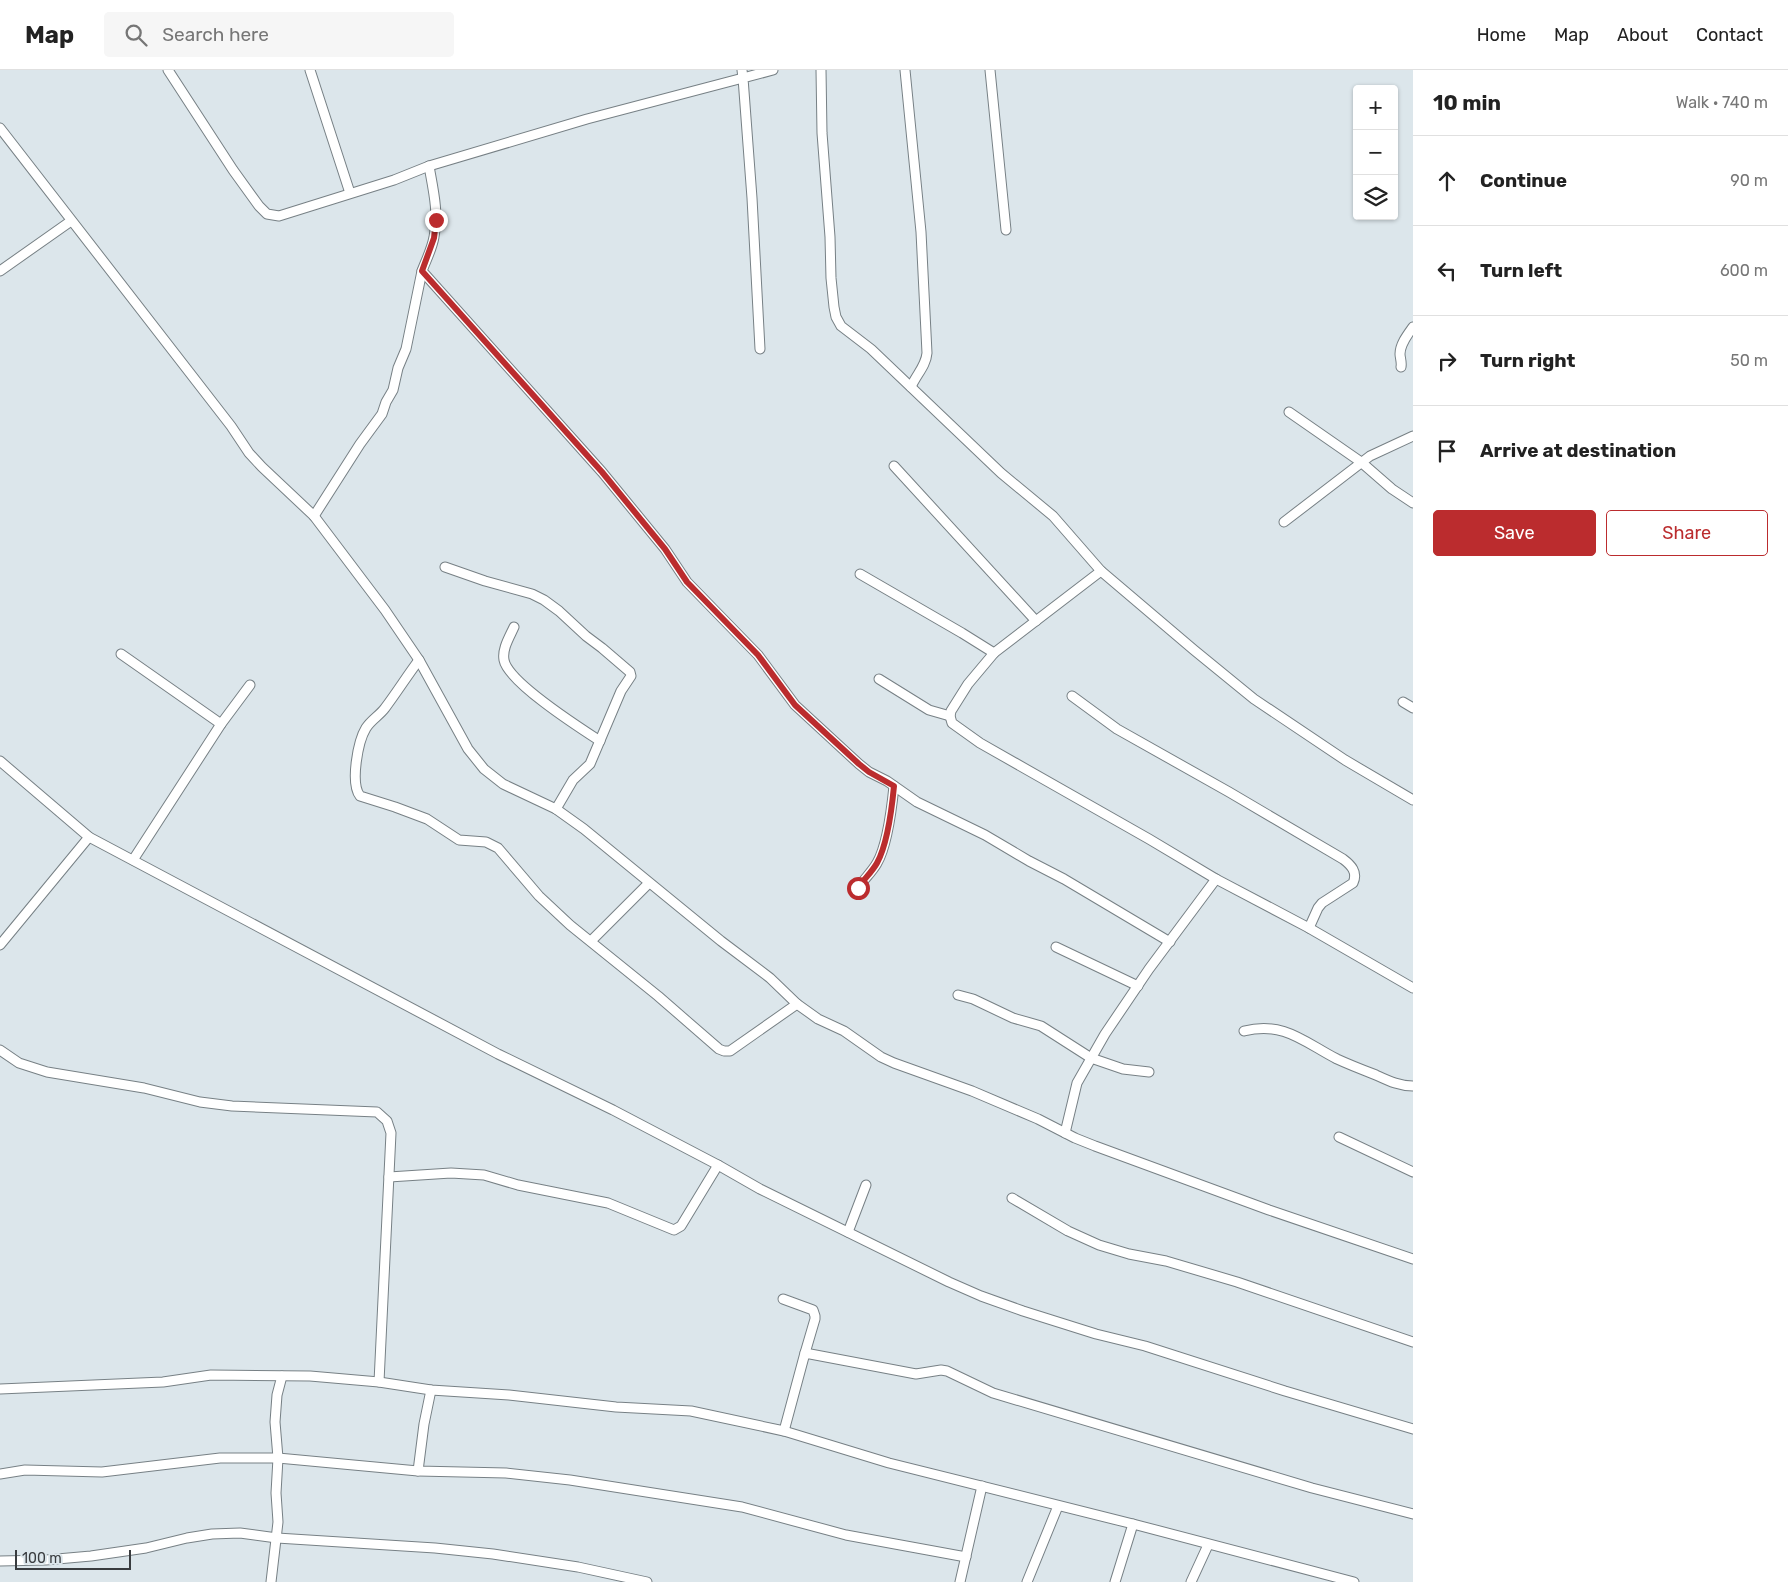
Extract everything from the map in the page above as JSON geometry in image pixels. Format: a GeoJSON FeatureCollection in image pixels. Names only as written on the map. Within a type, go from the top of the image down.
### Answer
{"type":"FeatureCollection","features":[{"type":"Feature","properties":{"kind":"street"},"geometry":{"type":"LineString","coordinates":[[168,70],[233,170],[259,206],[267,214],[279,216],[394,180],[429,166],[587,119],[743,74],[773,70]]}},
{"type":"Feature","properties":{"kind":"street"},"geometry":{"type":"LineString","coordinates":[[310,70],[350,193]]}},
{"type":"Feature","properties":{"kind":"street"},"geometry":{"type":"LineString","coordinates":[[820,70],[831,278],[836,317],[844,329],[871,349],[1001,473],[1053,516],[1101,571],[1254,699],[1345,760],[1413,800]]}},
{"type":"Feature","properties":{"kind":"street"},"geometry":{"type":"LineString","coordinates":[[905,70],[920,232],[928,353],[924,366],[914,378],[911,387]]}},
{"type":"Feature","properties":{"kind":"street"},"geometry":{"type":"LineString","coordinates":[[990,70],[1006,230]]}},
{"type":"Feature","properties":{"kind":"street"},"geometry":{"type":"LineString","coordinates":[[743,74],[760,349]]}},
{"type":"Feature","properties":{"kind":"street"},"geometry":{"type":"LineString","coordinates":[[0,128],[231,426],[249,452],[314,516],[385,610],[419,660],[468,748],[484,769],[503,784],[556,809],[584,829],[721,941],[770,978],[796,1004],[818,1019],[844,1031],[882,1057],[894,1063],[972,1090],[1095,1146],[1269,1210],[1413,1259]]}},
{"type":"Feature","properties":{"kind":"street"},"geometry":{"type":"LineString","coordinates":[[314,516],[334,488],[360,444],[382,414],[393,390],[398,368],[406,349],[422,271],[434,238],[436,203],[429,166]]}},
{"type":"Feature","properties":{"kind":"street"},"geometry":{"type":"LineString","coordinates":[[0,271],[71,221]]}},
{"type":"Feature","properties":{"kind":"street"},"geometry":{"type":"LineString","coordinates":[[422,271],[602,472],[665,549],[687,582],[758,655],[795,705],[859,764],[917,802],[1064,879],[1170,942]]}},
{"type":"Feature","properties":{"kind":"street"},"geometry":{"type":"LineString","coordinates":[[1402,367],[1401,348],[1413,326]]}},
{"type":"Feature","properties":{"kind":"street"},"geometry":{"type":"LineString","coordinates":[[1289,412],[1361,462],[1392,489],[1413,503]]}},
{"type":"Feature","properties":{"kind":"street"},"geometry":{"type":"LineString","coordinates":[[1284,522],[1361,462],[1382,449],[1413,436]]}},
{"type":"Feature","properties":{"kind":"street"},"geometry":{"type":"LineString","coordinates":[[894,466],[1036,621]]}},
{"type":"Feature","properties":{"kind":"street"},"geometry":{"type":"LineString","coordinates":[[445,567],[532,594],[544,600],[627,668],[631,676],[621,691],[590,764],[573,780],[556,809]]}},
{"type":"Feature","properties":{"kind":"street"},"geometry":{"type":"LineString","coordinates":[[1101,571],[994,654],[968,684],[950,716],[952,723],[980,743],[1110,816],[1216,879],[1309,928],[1413,988]]}},
{"type":"Feature","properties":{"kind":"street"},"geometry":{"type":"LineString","coordinates":[[860,574],[962,633],[994,654]]}},
{"type":"Feature","properties":{"kind":"street"},"geometry":{"type":"LineString","coordinates":[[514,627],[504,650],[504,661],[508,670],[535,694],[600,741]]}},
{"type":"Feature","properties":{"kind":"street"},"geometry":{"type":"LineString","coordinates":[[121,654],[221,724]]}},
{"type":"Feature","properties":{"kind":"street"},"geometry":{"type":"LineString","coordinates":[[419,660],[386,707],[363,733],[356,766],[358,794],[427,819],[459,840],[493,844],[502,851],[540,896],[570,925],[719,1049],[730,1051],[796,1004]]}},
{"type":"Feature","properties":{"kind":"street"},"geometry":{"type":"LineString","coordinates":[[879,679],[929,710],[950,716]]}},
{"type":"Feature","properties":{"kind":"street"},"geometry":{"type":"LineString","coordinates":[[133,860],[221,724],[250,685]]}},
{"type":"Feature","properties":{"kind":"street"},"geometry":{"type":"LineString","coordinates":[[1072,696],[1117,729],[1230,792],[1350,864],[1355,877],[1353,882],[1322,903],[1309,928]]}},
{"type":"Feature","properties":{"kind":"street"},"geometry":{"type":"LineString","coordinates":[[1403,702],[1413,708]]}},
{"type":"Feature","properties":{"kind":"street"},"geometry":{"type":"LineString","coordinates":[[0,762],[89,837],[498,1054],[718,1165],[760,1189],[949,1282],[1023,1311],[1096,1334],[1193,1360],[1285,1391],[1413,1429]]}},
{"type":"Feature","properties":{"kind":"street"},"geometry":{"type":"LineString","coordinates":[[858,888],[880,855],[891,815],[894,786]]}},
{"type":"Feature","properties":{"kind":"street"},"geometry":{"type":"LineString","coordinates":[[0,945],[89,837]]}},
{"type":"Feature","properties":{"kind":"street"},"geometry":{"type":"LineString","coordinates":[[1065,1133],[1077,1083],[1105,1034],[1216,879]]}},
{"type":"Feature","properties":{"kind":"street"},"geometry":{"type":"LineString","coordinates":[[591,941],[649,882]]}},
{"type":"Feature","properties":{"kind":"street"},"geometry":{"type":"LineString","coordinates":[[1056,947],[1138,986]]}},
{"type":"Feature","properties":{"kind":"street"},"geometry":{"type":"LineString","coordinates":[[958,995],[973,999],[1013,1018],[1041,1026],[1091,1058],[1124,1069],[1149,1072]]}},
{"type":"Feature","properties":{"kind":"street"},"geometry":{"type":"LineString","coordinates":[[1244,1030],[1259,1027],[1277,1029],[1291,1034],[1338,1060],[1397,1084],[1413,1086]]}},
{"type":"Feature","properties":{"kind":"street"},"geometry":{"type":"LineString","coordinates":[[0,1050],[19,1063],[47,1072],[144,1088],[200,1102],[232,1106],[377,1112],[387,1121],[391,1133],[379,1382]]}},
{"type":"Feature","properties":{"kind":"street"},"geometry":{"type":"LineString","coordinates":[[1339,1137],[1413,1172]]}},
{"type":"Feature","properties":{"kind":"street"},"geometry":{"type":"LineString","coordinates":[[388,1177],[451,1173],[484,1175],[518,1186],[608,1203],[674,1230],[681,1226],[718,1165]]}},
{"type":"Feature","properties":{"kind":"street"},"geometry":{"type":"LineString","coordinates":[[848,1232],[866,1185]]}},
{"type":"Feature","properties":{"kind":"street"},"geometry":{"type":"LineString","coordinates":[[1012,1198],[1068,1231],[1100,1244],[1129,1254],[1166,1261],[1237,1282],[1413,1342]]}},
{"type":"Feature","properties":{"kind":"street"},"geometry":{"type":"LineString","coordinates":[[783,1299],[813,1310],[815,1313],[815,1319],[784,1431]]}},
{"type":"Feature","properties":{"kind":"street"},"geometry":{"type":"LineString","coordinates":[[805,1353],[916,1374],[941,1370],[947,1371],[993,1393],[1303,1485],[1413,1514]]}},
{"type":"Feature","properties":{"kind":"street"},"geometry":{"type":"LineString","coordinates":[[0,1389],[163,1382],[211,1375],[310,1376],[379,1382],[431,1390],[509,1395],[616,1407],[691,1412],[784,1431],[890,1463],[1133,1524],[1348,1581]]}},
{"type":"Feature","properties":{"kind":"street"},"geometry":{"type":"LineString","coordinates":[[271,1582],[277,1538],[278,1458],[275,1422],[277,1395],[282,1376]]}},
{"type":"Feature","properties":{"kind":"street"},"geometry":{"type":"LineString","coordinates":[[418,1471],[424,1424],[431,1390]]}},
{"type":"Feature","properties":{"kind":"street"},"geometry":{"type":"LineString","coordinates":[[0,1474],[25,1470],[102,1472],[220,1458],[278,1458],[418,1471],[506,1473],[570,1480],[742,1507],[846,1535],[966,1558]]}},
{"type":"Feature","properties":{"kind":"street"},"geometry":{"type":"LineString","coordinates":[[960,1582],[982,1486]]}},
{"type":"Feature","properties":{"kind":"street"},"geometry":{"type":"LineString","coordinates":[[1027,1582],[1058,1506]]}},
{"type":"Feature","properties":{"kind":"street"},"geometry":{"type":"LineString","coordinates":[[1114,1582],[1133,1524]]}},
{"type":"Feature","properties":{"kind":"street"},"geometry":{"type":"LineString","coordinates":[[0,1561],[46,1560],[91,1556],[146,1548],[212,1534],[240,1533],[277,1538],[435,1548],[502,1556],[578,1567],[647,1582]]}},
{"type":"Feature","properties":{"kind":"street"},"geometry":{"type":"LineString","coordinates":[[1191,1582],[1208,1545]]}},
{"type":"Feature","properties":{"kind":"route"},"geometry":{"type":"LineString","coordinates":[[436,220],[434,238],[422,271],[546,412],[602,472],[665,549],[687,582],[758,655],[795,705],[859,764],[894,786],[891,815],[880,855],[858,888]]}}]}
